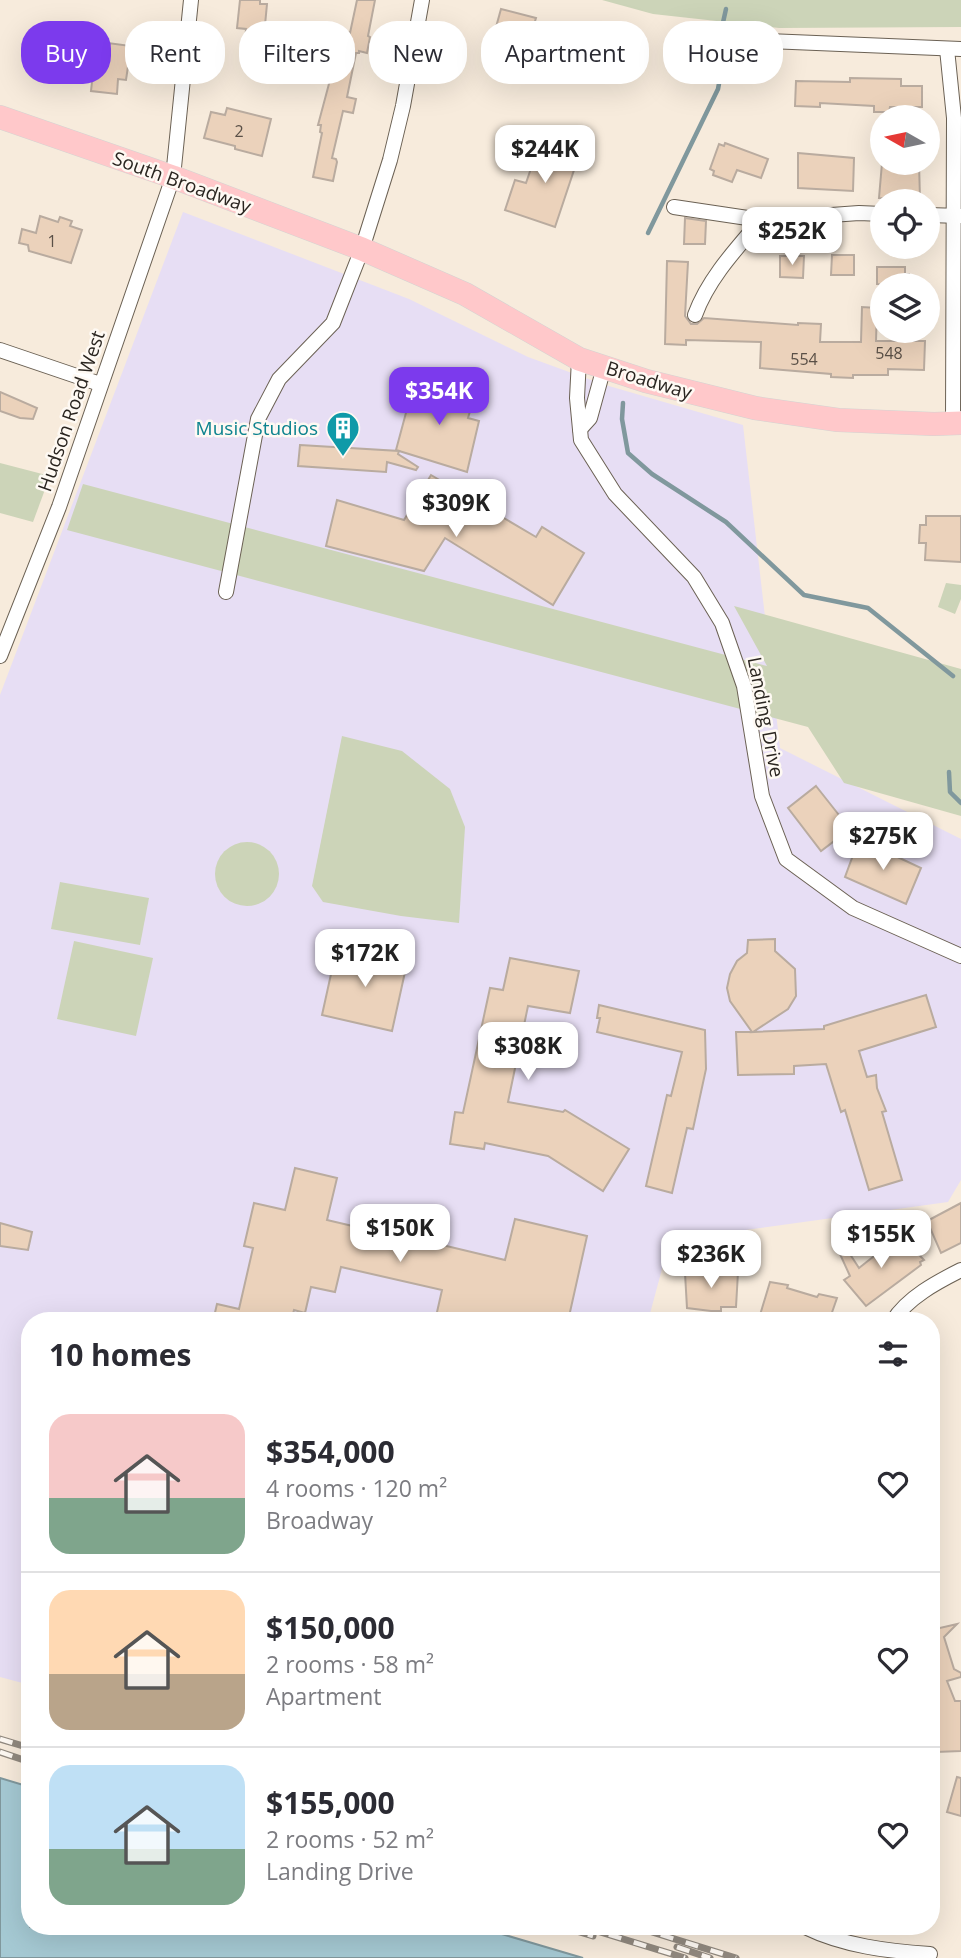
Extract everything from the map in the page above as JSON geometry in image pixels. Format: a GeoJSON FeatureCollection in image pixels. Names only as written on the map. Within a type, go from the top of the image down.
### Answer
{"type":"FeatureCollection","features":[{"type":"Feature","properties":{"kind":"main road","name":"South Broadway"},"geometry":{"type":"LineString","coordinates":[[0,117],[173,177],[362,250]]}},
{"type":"Feature","properties":{"kind":"main road","name":"Broadway"},"geometry":{"type":"LineString","coordinates":[[362,250],[465,294],[579,359],[687,393],[770,410],[838,419],[957,423]]}},
{"type":"Feature","properties":{"kind":"street","name":"Hudson Road West"},"geometry":{"type":"LineString","coordinates":[[0,656],[59,507],[173,177],[191,0]]}},
{"type":"Feature","properties":{"kind":"street"},"geometry":{"type":"LineString","coordinates":[[226,592],[258,419],[279,379],[333,323],[362,250],[400,120],[422,0]]}},
{"type":"Feature","properties":{"kind":"street"},"geometry":{"type":"LineString","coordinates":[[783,40],[954,49],[957,423]]}},
{"type":"Feature","properties":{"kind":"street"},"geometry":{"type":"LineString","coordinates":[[674,207],[761,220],[870,213]]}},
{"type":"Feature","properties":{"kind":"street"},"geometry":{"type":"LineString","coordinates":[[695,315],[701,298],[715,277],[761,220]]}},
{"type":"Feature","properties":{"kind":"street"},"geometry":{"type":"LineString","coordinates":[[0,350],[100,384]]}},
{"type":"Feature","properties":{"kind":"street","name":"Landing Drive"},"geometry":{"type":"LineString","coordinates":[[579,359],[581,440],[615,494],[694,577],[716,611],[735,656],[744,686],[762,796],[786,859],[853,908],[961,957]]}},
{"type":"Feature","properties":{"kind":"street"},"geometry":{"type":"LineString","coordinates":[[580,429],[590,418],[604,367]]}},
{"type":"Feature","properties":{"kind":"street"},"geometry":{"type":"LineString","coordinates":[[898,1312],[929,1288],[961,1270]]}},
{"type":"Feature","properties":{"kind":"street"},"geometry":{"type":"LineString","coordinates":[[825,1935],[876,1950],[930,1954]]}},
{"type":"Feature","properties":{"kind":"shaded area"},"geometry":{"type":"Polygon","coordinates":[[[183,212],[409,299],[528,357],[602,384],[743,425],[780,748],[961,839],[961,1180],[948,1202],[738,1231],[665,1258],[650,1312],[21,1312],[21,1683],[0,1677],[0,695],[183,212]]]}},
{"type":"Feature","properties":{"kind":"green space"},"geometry":{"type":"Polygon","coordinates":[[[602,0],[961,0],[961,27],[783,28],[783,21],[716,21],[653,14],[602,0]]]}},
{"type":"Feature","properties":{"kind":"green space"},"geometry":{"type":"Polygon","coordinates":[[[0,463],[50,476],[33,522],[0,513],[0,463]]]}},
{"type":"Feature","properties":{"kind":"green space"},"geometry":{"type":"Polygon","coordinates":[[[83,484],[767,666],[734,606],[961,669],[961,816],[844,783],[808,727],[67,530],[83,484]]]}},
{"type":"Feature","properties":{"kind":"green space"},"geometry":{"type":"Polygon","coordinates":[[[946,583],[961,585],[961,599],[955,614],[938,607],[946,583]]]}},
{"type":"Feature","properties":{"kind":"green space"},"geometry":{"type":"Polygon","coordinates":[[[342,736],[402,751],[450,789],[465,827],[459,923],[323,902],[312,886],[342,736]]]}},
{"type":"Feature","properties":{"kind":"green space"},"geometry":{"type":"Polygon","coordinates":[[[241,842],[253,842],[270,851],[277,862],[277,886],[270,897],[253,906],[241,906],[229,901],[220,892],[215,880],[215,868],[220,856],[229,847],[241,842]]]}},
{"type":"Feature","properties":{"kind":"green space"},"geometry":{"type":"Polygon","coordinates":[[[60,882],[149,898],[140,945],[51,929],[60,882]]]}},
{"type":"Feature","properties":{"kind":"green space"},"geometry":{"type":"Polygon","coordinates":[[[74,941],[153,958],[136,1036],[57,1019],[74,941]]]}},
{"type":"Feature","properties":{"kind":"water"},"geometry":{"type":"Polygon","coordinates":[[[0,1778],[21,1784],[21,1935],[505,1935],[583,1958],[0,1958],[0,1778]]]}},
{"type":"Feature","properties":{"kind":"building"},"geometry":{"type":"Polygon","coordinates":[[[240,0],[260,0],[260,4],[267,4],[265,21],[239,21],[237,28],[240,0]]]}},
{"type":"Feature","properties":{"kind":"building"},"geometry":{"type":"Polygon","coordinates":[[[357,0],[375,0],[369,21],[367,53],[359,51],[355,58],[355,21],[353,21],[357,0]]]}},
{"type":"Feature","properties":{"kind":"building"},"geometry":{"type":"Polygon","coordinates":[[[501,9],[536,18],[535,21],[498,21],[501,9]]]}},
{"type":"Feature","properties":{"kind":"building"},"geometry":{"type":"Polygon","coordinates":[[[111,43],[125,45],[125,80],[118,79],[117,94],[91,91],[92,84],[111,84],[111,43]]]}},
{"type":"Feature","properties":{"kind":"building"},"geometry":{"type":"Polygon","coordinates":[[[850,78],[901,79],[901,86],[922,86],[922,105],[820,103],[820,107],[795,106],[796,81],[850,82],[850,78]]]}},
{"type":"Feature","properties":{"kind":"building"},"geometry":{"type":"Polygon","coordinates":[[[329,84],[350,84],[347,97],[356,99],[353,113],[343,111],[332,158],[337,162],[333,181],[313,177],[322,133],[321,125],[318,125],[329,84]]]}},
{"type":"Feature","properties":{"kind":"building"},"geometry":{"type":"Polygon","coordinates":[[[227,108],[271,119],[262,156],[204,138],[211,112],[225,115],[227,108]]]}},
{"type":"Feature","properties":{"kind":"building"},"geometry":{"type":"Polygon","coordinates":[[[548,141],[580,152],[555,227],[505,210],[515,180],[526,183],[539,145],[546,147],[548,141]]]}},
{"type":"Feature","properties":{"kind":"building"},"geometry":{"type":"Polygon","coordinates":[[[725,143],[768,159],[761,178],[737,170],[732,182],[713,175],[714,171],[710,169],[719,144],[724,146],[725,143]]]}},
{"type":"Feature","properties":{"kind":"building"},"geometry":{"type":"Polygon","coordinates":[[[798,153],[854,158],[853,191],[798,188],[798,153]]]}},
{"type":"Feature","properties":{"kind":"building"},"geometry":{"type":"Polygon","coordinates":[[[881,175],[919,175],[920,189],[880,189],[881,175]]]}},
{"type":"Feature","properties":{"kind":"building"},"geometry":{"type":"Polygon","coordinates":[[[40,216],[58,222],[60,217],[72,221],[70,226],[82,230],[71,263],[29,251],[28,245],[19,243],[22,229],[36,233],[40,216]]]}},
{"type":"Feature","properties":{"kind":"building"},"geometry":{"type":"Polygon","coordinates":[[[685,218],[706,221],[705,244],[684,244],[685,218]]]}},
{"type":"Feature","properties":{"kind":"building"},"geometry":{"type":"Polygon","coordinates":[[[832,255],[854,255],[854,275],[831,275],[832,255]]]}},
{"type":"Feature","properties":{"kind":"building"},"geometry":{"type":"Polygon","coordinates":[[[780,256],[804,256],[803,278],[780,277],[780,256]]]}},
{"type":"Feature","properties":{"kind":"building"},"geometry":{"type":"Polygon","coordinates":[[[667,261],[688,262],[685,316],[691,324],[697,324],[704,318],[798,325],[821,324],[820,342],[861,342],[862,307],[870,308],[870,343],[925,343],[924,370],[888,369],[888,375],[831,377],[831,374],[760,368],[761,342],[686,340],[686,345],[665,344],[667,261]]]}},
{"type":"Feature","properties":{"kind":"building"},"geometry":{"type":"Polygon","coordinates":[[[877,267],[905,267],[905,273],[877,273],[877,267]]]}},
{"type":"Feature","properties":{"kind":"building"},"geometry":{"type":"Polygon","coordinates":[[[414,383],[474,398],[468,418],[479,421],[467,472],[396,450],[414,383]]]}},
{"type":"Feature","properties":{"kind":"building"},"geometry":{"type":"Polygon","coordinates":[[[0,392],[37,408],[33,419],[0,411],[0,392]]]}},
{"type":"Feature","properties":{"kind":"building","name":"Music Studios"},"geometry":{"type":"Polygon","coordinates":[[[300,445],[399,451],[398,454],[418,467],[416,470],[387,462],[386,472],[298,466],[300,445]]]}},
{"type":"Feature","properties":{"kind":"building"},"geometry":{"type":"Polygon","coordinates":[[[431,475],[536,537],[542,527],[584,553],[553,605],[445,538],[424,571],[326,546],[337,500],[404,520],[431,475]]]}},
{"type":"Feature","properties":{"kind":"building"},"geometry":{"type":"Polygon","coordinates":[[[926,516],[961,516],[961,562],[925,560],[926,543],[919,543],[920,525],[926,525],[926,516]]]}},
{"type":"Feature","properties":{"kind":"building"},"geometry":{"type":"Polygon","coordinates":[[[816,786],[850,829],[821,851],[788,808],[816,786]]]}},
{"type":"Feature","properties":{"kind":"building"},"geometry":{"type":"Polygon","coordinates":[[[859,839],[921,868],[906,904],[845,877],[859,839]]]}},
{"type":"Feature","properties":{"kind":"building"},"geometry":{"type":"Polygon","coordinates":[[[775,939],[775,951],[795,969],[796,996],[788,1009],[753,1032],[824,1029],[824,1026],[926,995],[936,1027],[859,1051],[867,1077],[876,1075],[877,1088],[886,1111],[882,1112],[902,1180],[869,1190],[845,1110],[841,1112],[826,1064],[794,1066],[794,1074],[738,1075],[736,1032],[752,1032],[730,1001],[727,988],[730,974],[737,961],[747,953],[748,940],[775,939]]]}},
{"type":"Feature","properties":{"kind":"building"},"geometry":{"type":"Polygon","coordinates":[[[337,947],[407,963],[392,1031],[322,1015],[337,947]]]}},
{"type":"Feature","properties":{"kind":"building"},"geometry":{"type":"Polygon","coordinates":[[[510,958],[579,971],[570,1013],[528,1006],[508,1102],[563,1112],[565,1110],[629,1149],[603,1191],[548,1156],[485,1143],[484,1149],[450,1144],[455,1112],[463,1113],[490,988],[503,990],[510,958]]]}},
{"type":"Feature","properties":{"kind":"building"},"geometry":{"type":"Polygon","coordinates":[[[599,1005],[705,1030],[706,1069],[693,1129],[687,1128],[672,1193],[646,1186],[667,1095],[671,1096],[682,1052],[597,1032],[599,1005]]]}},
{"type":"Feature","properties":{"kind":"building"},"geometry":{"type":"Polygon","coordinates":[[[295,1168],[337,1178],[327,1220],[395,1236],[396,1229],[415,1236],[439,1239],[438,1244],[505,1260],[515,1219],[587,1236],[570,1312],[437,1312],[442,1290],[341,1267],[335,1292],[311,1287],[305,1312],[215,1312],[217,1304],[239,1309],[253,1248],[244,1246],[254,1203],[285,1210],[295,1168]]]}},
{"type":"Feature","properties":{"kind":"building"},"geometry":{"type":"Polygon","coordinates":[[[961,1203],[961,1243],[941,1253],[927,1221],[961,1203]]]}},
{"type":"Feature","properties":{"kind":"building"},"geometry":{"type":"Polygon","coordinates":[[[0,1223],[32,1232],[28,1250],[0,1246],[0,1223]]]}},
{"type":"Feature","properties":{"kind":"building"},"geometry":{"type":"Polygon","coordinates":[[[897,1236],[905,1244],[907,1242],[924,1260],[866,1306],[844,1280],[850,1276],[839,1252],[846,1248],[859,1268],[897,1236]]]}},
{"type":"Feature","properties":{"kind":"building"},"geometry":{"type":"Polygon","coordinates":[[[730,1270],[738,1272],[736,1307],[721,1307],[721,1311],[687,1308],[685,1273],[730,1270]]]}},
{"type":"Feature","properties":{"kind":"building"},"geometry":{"type":"Polygon","coordinates":[[[770,1282],[788,1285],[787,1288],[817,1297],[819,1294],[837,1298],[832,1312],[761,1312],[770,1282]]]}},
{"type":"Feature","properties":{"kind":"building"},"geometry":{"type":"Polygon","coordinates":[[[957,1624],[944,1637],[954,1669],[961,1673],[961,1677],[947,1681],[955,1701],[961,1701],[961,1751],[940,1752],[940,1628],[957,1624]]]}},
{"type":"Feature","properties":{"kind":"building"},"geometry":{"type":"Polygon","coordinates":[[[957,1777],[961,1778],[961,1816],[947,1812],[957,1777]]]}},
{"type":"Feature","properties":{"kind":"waterway"},"geometry":{"type":"LineString","coordinates":[[723,21],[726,9]]}},
{"type":"Feature","properties":{"kind":"waterway"},"geometry":{"type":"LineString","coordinates":[[648,233],[719,84]]}},
{"type":"Feature","properties":{"kind":"waterway"},"geometry":{"type":"LineString","coordinates":[[623,403],[622,419],[628,453],[652,474],[726,522],[804,595],[868,608],[953,676]]}},
{"type":"Feature","properties":{"kind":"waterway"},"geometry":{"type":"LineString","coordinates":[[949,772],[950,792],[961,803]]}},
{"type":"Feature","properties":{"kind":"railway"},"geometry":{"type":"LineString","coordinates":[[0,1739],[21,1745]]}},
{"type":"Feature","properties":{"kind":"railway"},"geometry":{"type":"LineString","coordinates":[[0,1752],[21,1759]]}},
{"type":"Feature","properties":{"kind":"railway"},"geometry":{"type":"LineString","coordinates":[[610,1935],[685,1958]]}},
{"type":"Feature","properties":{"kind":"railway"},"geometry":{"type":"LineString","coordinates":[[662,1935],[736,1958]]}},
{"type":"Feature","properties":{"kind":"railway"},"geometry":{"type":"LineString","coordinates":[[677,1947],[710,1958]]}},
{"type":"Feature","properties":{"kind":"place","name":"Music Studios"},"geometry":{"type":"Point","coordinates":[343,458]}}]}
